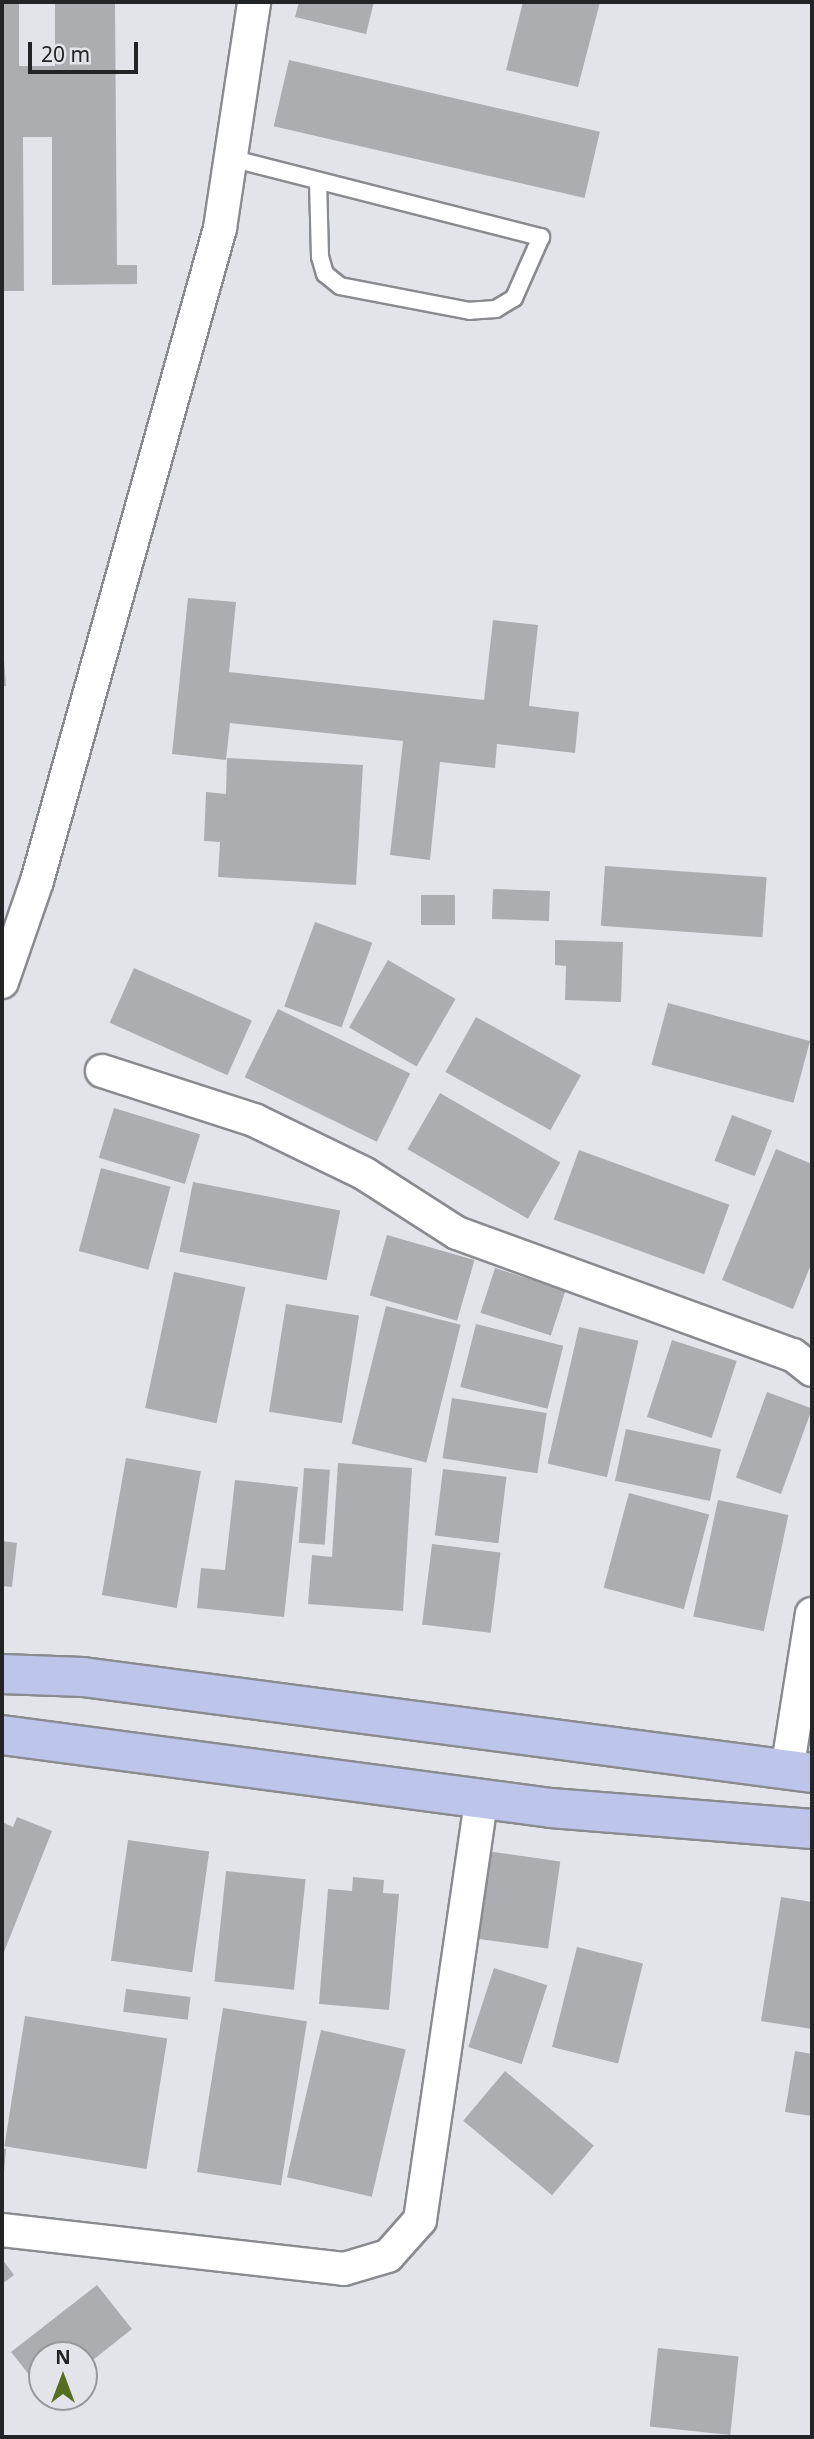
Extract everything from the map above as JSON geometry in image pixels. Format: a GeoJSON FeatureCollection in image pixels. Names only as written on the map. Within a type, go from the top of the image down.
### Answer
{"type":"FeatureCollection","features":[{"type":"Feature","properties":{"kind":"main road"},"geometry":{"type":"LineString","coordinates":[[2,1674],[83,1677],[799,1772]]}},
{"type":"Feature","properties":{"kind":"main road"},"geometry":{"type":"LineString","coordinates":[[2,1735],[481,1800],[812,1829]]}},
{"type":"Feature","properties":{"kind":"street"},"geometry":{"type":"LineString","coordinates":[[2,982],[37,881],[220,228],[254,2]]}},
{"type":"Feature","properties":{"kind":"street"},"geometry":{"type":"LineString","coordinates":[[102,1071],[254,1121],[365,1174],[457,1233],[793,1355],[812,1370]]}},
{"type":"Feature","properties":{"kind":"street"},"geometry":{"type":"LineString","coordinates":[[799,1772],[812,1614]]}},
{"type":"Feature","properties":{"kind":"street"},"geometry":{"type":"LineString","coordinates":[[2,2230],[344,2269],[388,2256],[420,2220],[481,1800]]}},
{"type":"Feature","properties":{"kind":"lane"},"geometry":{"type":"LineString","coordinates":[[230,158],[541,237],[514,298],[496,310],[470,311],[340,286],[325,274],[320,257],[318,181]]}},
{"type":"Feature","properties":{"kind":"building"},"geometry":{"type":"Polygon","coordinates":[[[2,2],[19,2],[19,66],[55,66],[55,2],[115,2],[117,265],[137,265],[137,284],[52,285],[52,137],[23,137],[24,291],[2,291],[2,2]]]}},
{"type":"Feature","properties":{"kind":"building"},"geometry":{"type":"Polygon","coordinates":[[[299,2],[374,2],[366,34],[295,17],[299,2]]]}},
{"type":"Feature","properties":{"kind":"building"},"geometry":{"type":"Polygon","coordinates":[[[523,2],[600,2],[578,87],[506,70],[523,2]]]}},
{"type":"Feature","properties":{"kind":"building"},"geometry":{"type":"Polygon","coordinates":[[[289,60],[600,132],[585,198],[274,126],[289,60]]]}},
{"type":"Feature","properties":{"kind":"building"},"geometry":{"type":"Polygon","coordinates":[[[188,598],[236,602],[229,672],[484,700],[493,620],[538,625],[529,706],[579,712],[575,753],[497,744],[495,768],[440,762],[430,860],[390,855],[403,741],[230,723],[226,760],[172,754],[188,598]]]}},
{"type":"Feature","properties":{"kind":"building"},"geometry":{"type":"Polygon","coordinates":[[[4,661],[6,686],[2,686],[2,662],[4,661]]]}},
{"type":"Feature","properties":{"kind":"building"},"geometry":{"type":"Polygon","coordinates":[[[227,758],[363,765],[356,885],[218,877],[220,842],[204,841],[206,792],[226,794],[227,758]]]}},
{"type":"Feature","properties":{"kind":"building"},"geometry":{"type":"Polygon","coordinates":[[[605,866],[767,877],[762,937],[601,926],[605,866]]]}},
{"type":"Feature","properties":{"kind":"building"},"geometry":{"type":"Polygon","coordinates":[[[493,889],[550,891],[549,921],[492,919],[493,889]]]}},
{"type":"Feature","properties":{"kind":"building"},"geometry":{"type":"Polygon","coordinates":[[[421,895],[455,895],[455,925],[421,925],[421,895]]]}},
{"type":"Feature","properties":{"kind":"building"},"geometry":{"type":"Polygon","coordinates":[[[315,922],[372,943],[342,1027],[284,1007],[315,922]]]}},
{"type":"Feature","properties":{"kind":"building"},"geometry":{"type":"Polygon","coordinates":[[[555,940],[623,942],[621,1002],[565,1000],[566,966],[555,965],[555,940]]]}},
{"type":"Feature","properties":{"kind":"building"},"geometry":{"type":"Polygon","coordinates":[[[388,960],[456,999],[417,1067],[349,1028],[388,960]]]}},
{"type":"Feature","properties":{"kind":"building"},"geometry":{"type":"Polygon","coordinates":[[[134,968],[252,1020],[227,1075],[110,1023],[134,968]]]}},
{"type":"Feature","properties":{"kind":"building"},"geometry":{"type":"Polygon","coordinates":[[[668,1003],[810,1041],[793,1103],[651,1065],[668,1003]]]}},
{"type":"Feature","properties":{"kind":"building"},"geometry":{"type":"Polygon","coordinates":[[[278,1009],[410,1073],[377,1142],[245,1077],[278,1009]]]}},
{"type":"Feature","properties":{"kind":"building"},"geometry":{"type":"Polygon","coordinates":[[[476,1017],[581,1075],[550,1130],[445,1072],[476,1017]]]}},
{"type":"Feature","properties":{"kind":"building"},"geometry":{"type":"Polygon","coordinates":[[[440,1093],[560,1162],[528,1219],[408,1149],[440,1093]]]}},
{"type":"Feature","properties":{"kind":"building"},"geometry":{"type":"Polygon","coordinates":[[[114,1108],[200,1134],[185,1184],[99,1158],[114,1108]]]}},
{"type":"Feature","properties":{"kind":"building"},"geometry":{"type":"Polygon","coordinates":[[[732,1115],[772,1130],[755,1176],[714,1161],[732,1115]]]}},
{"type":"Feature","properties":{"kind":"building"},"geometry":{"type":"Polygon","coordinates":[[[776,1149],[812,1164],[812,1262],[793,1309],[722,1280],[776,1149]]]}},
{"type":"Feature","properties":{"kind":"building"},"geometry":{"type":"Polygon","coordinates":[[[579,1150],[729,1205],[704,1274],[554,1220],[579,1150]]]}},
{"type":"Feature","properties":{"kind":"building"},"geometry":{"type":"Polygon","coordinates":[[[101,1168],[171,1187],[148,1270],[79,1251],[101,1168]]]}},
{"type":"Feature","properties":{"kind":"building"},"geometry":{"type":"Polygon","coordinates":[[[193,1182],[340,1211],[327,1280],[179,1252],[193,1182]]]}},
{"type":"Feature","properties":{"kind":"building"},"geometry":{"type":"Polygon","coordinates":[[[387,1235],[474,1260],[457,1321],[370,1296],[387,1235]]]}},
{"type":"Feature","properties":{"kind":"building"},"geometry":{"type":"Polygon","coordinates":[[[495,1268],[565,1291],[551,1336],[480,1313],[495,1268]]]}},
{"type":"Feature","properties":{"kind":"building"},"geometry":{"type":"Polygon","coordinates":[[[174,1272],[245,1287],[217,1423],[145,1408],[174,1272]]]}},
{"type":"Feature","properties":{"kind":"building"},"geometry":{"type":"Polygon","coordinates":[[[286,1304],[359,1316],[342,1423],[269,1412],[286,1304]]]}},
{"type":"Feature","properties":{"kind":"building"},"geometry":{"type":"Polygon","coordinates":[[[386,1306],[461,1325],[426,1462],[352,1444],[386,1306]]]}},
{"type":"Feature","properties":{"kind":"building"},"geometry":{"type":"Polygon","coordinates":[[[476,1324],[563,1346],[548,1409],[460,1387],[476,1324]]]}},
{"type":"Feature","properties":{"kind":"building"},"geometry":{"type":"Polygon","coordinates":[[[579,1327],[638,1341],[607,1477],[548,1463],[579,1327]]]}},
{"type":"Feature","properties":{"kind":"building"},"geometry":{"type":"Polygon","coordinates":[[[672,1340],[737,1361],[712,1438],[647,1417],[672,1340]]]}},
{"type":"Feature","properties":{"kind":"building"},"geometry":{"type":"Polygon","coordinates":[[[767,1392],[812,1408],[781,1494],[736,1478],[767,1392]]]}},
{"type":"Feature","properties":{"kind":"building"},"geometry":{"type":"Polygon","coordinates":[[[452,1398],[547,1413],[537,1473],[442,1458],[452,1398]]]}},
{"type":"Feature","properties":{"kind":"building"},"geometry":{"type":"Polygon","coordinates":[[[626,1429],[721,1449],[710,1501],[615,1481],[626,1429]]]}},
{"type":"Feature","properties":{"kind":"building"},"geometry":{"type":"Polygon","coordinates":[[[126,1458],[201,1471],[177,1608],[102,1595],[126,1458]]]}},
{"type":"Feature","properties":{"kind":"building"},"geometry":{"type":"Polygon","coordinates":[[[338,1463],[412,1468],[403,1611],[308,1604],[312,1555],[332,1557],[338,1463]]]}},
{"type":"Feature","properties":{"kind":"building"},"geometry":{"type":"Polygon","coordinates":[[[304,1468],[330,1470],[325,1545],[299,1543],[304,1468]]]}},
{"type":"Feature","properties":{"kind":"building"},"geometry":{"type":"Polygon","coordinates":[[[443,1469],[507,1477],[498,1543],[435,1536],[443,1469]]]}},
{"type":"Feature","properties":{"kind":"building"},"geometry":{"type":"Polygon","coordinates":[[[235,1480],[298,1487],[284,1617],[197,1608],[201,1568],[225,1570],[235,1480]]]}},
{"type":"Feature","properties":{"kind":"building"},"geometry":{"type":"Polygon","coordinates":[[[629,1493],[709,1514],[684,1609],[604,1588],[629,1493]]]}},
{"type":"Feature","properties":{"kind":"building"},"geometry":{"type":"Polygon","coordinates":[[[718,1500],[788,1515],[764,1631],[693,1616],[718,1500]]]}},
{"type":"Feature","properties":{"kind":"building"},"geometry":{"type":"Polygon","coordinates":[[[2,1541],[17,1543],[12,1587],[2,1586],[2,1541]]]}},
{"type":"Feature","properties":{"kind":"building"},"geometry":{"type":"Polygon","coordinates":[[[432,1544],[500,1552],[491,1633],[422,1624],[432,1544]]]}},
{"type":"Feature","properties":{"kind":"building"},"geometry":{"type":"Polygon","coordinates":[[[17,1817],[52,1831],[2,1957],[2,1822],[13,1827],[17,1817]]]}},
{"type":"Feature","properties":{"kind":"building"},"geometry":{"type":"Polygon","coordinates":[[[128,1840],[209,1851],[192,1972],[111,1961],[128,1840]]]}},
{"type":"Feature","properties":{"kind":"building"},"geometry":{"type":"Polygon","coordinates":[[[486,1851],[560,1861],[548,1949],[474,1938],[486,1851]]]}},
{"type":"Feature","properties":{"kind":"building"},"geometry":{"type":"Polygon","coordinates":[[[226,1871],[306,1879],[294,1990],[214,1981],[226,1871]]]}},
{"type":"Feature","properties":{"kind":"building"},"geometry":{"type":"Polygon","coordinates":[[[353,1877],[384,1880],[383,1893],[399,1894],[389,2010],[319,2004],[328,1889],[352,1891],[353,1877]]]}},
{"type":"Feature","properties":{"kind":"building"},"geometry":{"type":"Polygon","coordinates":[[[781,1897],[812,1902],[812,2029],[761,2021],[781,1897]]]}},
{"type":"Feature","properties":{"kind":"building"},"geometry":{"type":"Polygon","coordinates":[[[577,1947],[643,1963],[618,2063],[552,2047],[577,1947]]]}},
{"type":"Feature","properties":{"kind":"building"},"geometry":{"type":"Polygon","coordinates":[[[494,1968],[547,1985],[522,2064],[468,2047],[494,1968]]]}},
{"type":"Feature","properties":{"kind":"building"},"geometry":{"type":"Polygon","coordinates":[[[126,1989],[191,1997],[188,2020],[123,2012],[126,1989]]]}},
{"type":"Feature","properties":{"kind":"building"},"geometry":{"type":"Polygon","coordinates":[[[223,2008],[307,2021],[281,2185],[197,2172],[223,2008]]]}},
{"type":"Feature","properties":{"kind":"building"},"geometry":{"type":"Polygon","coordinates":[[[25,2016],[167,2039],[147,2169],[4,2146],[25,2016]]]}},
{"type":"Feature","properties":{"kind":"building"},"geometry":{"type":"Polygon","coordinates":[[[321,2030],[406,2050],[372,2197],[287,2177],[321,2030]]]}},
{"type":"Feature","properties":{"kind":"building"},"geometry":{"type":"Polygon","coordinates":[[[795,2051],[812,2054],[812,2116],[785,2112],[795,2051]]]}},
{"type":"Feature","properties":{"kind":"building"},"geometry":{"type":"Polygon","coordinates":[[[505,2071],[594,2146],[552,2195],[463,2121],[505,2071]]]}},
{"type":"Feature","properties":{"kind":"building"},"geometry":{"type":"Polygon","coordinates":[[[2,2149],[6,2149],[4,2172],[2,2171],[2,2149]]]}},
{"type":"Feature","properties":{"kind":"building"},"geometry":{"type":"Polygon","coordinates":[[[2,2259],[14,2275],[2,2284],[2,2259]]]}},
{"type":"Feature","properties":{"kind":"building"},"geometry":{"type":"Polygon","coordinates":[[[97,2285],[132,2329],[98,2356],[98,2341],[28,2341],[28,2373],[11,2352],[97,2285]]]}},
{"type":"Feature","properties":{"kind":"building"},"geometry":{"type":"Polygon","coordinates":[[[658,2348],[739,2356],[730,2435],[650,2427],[658,2348]]]}}]}
